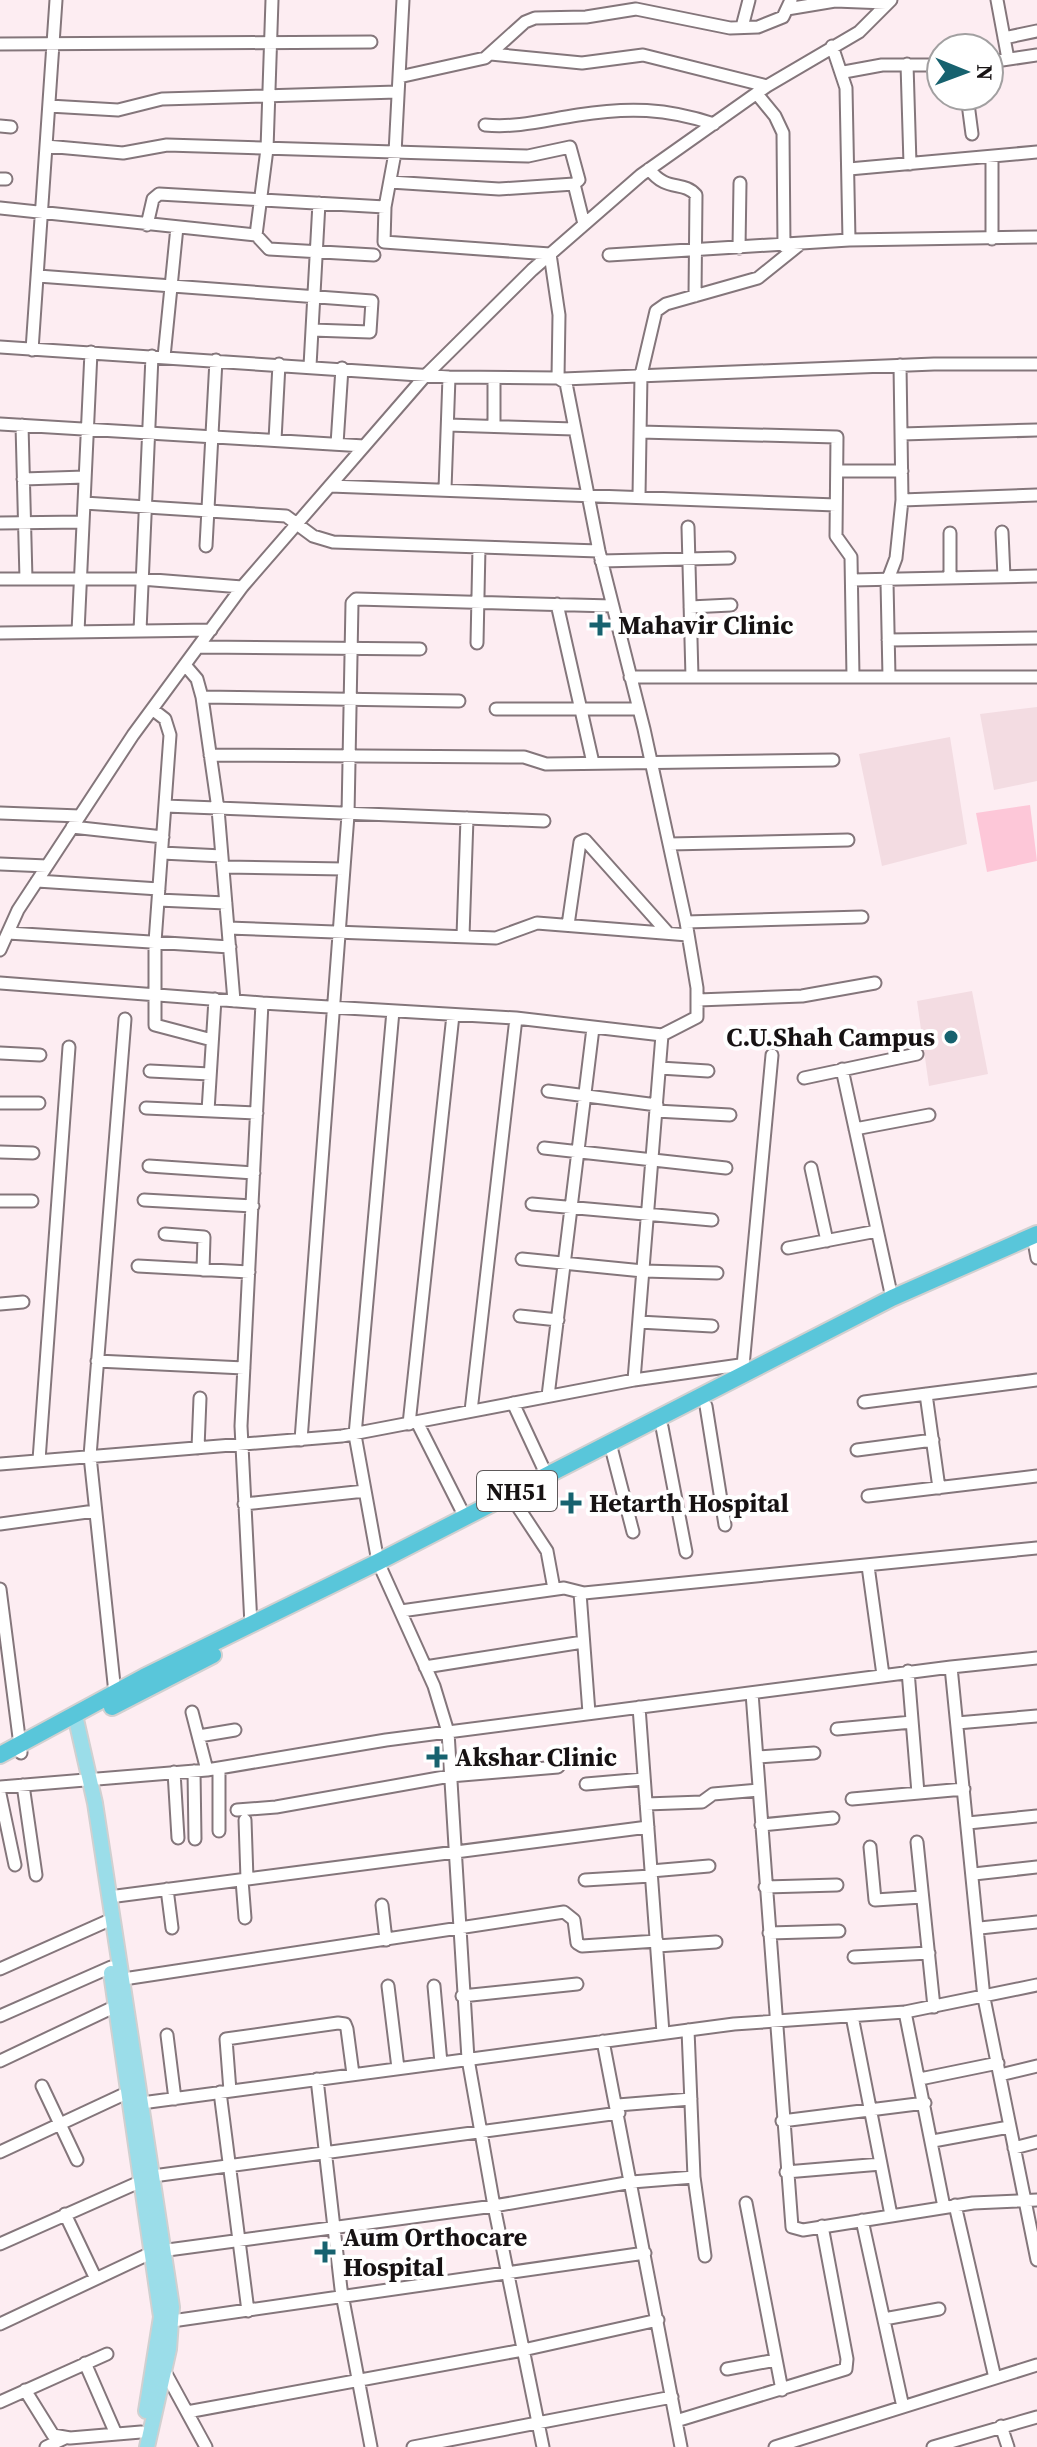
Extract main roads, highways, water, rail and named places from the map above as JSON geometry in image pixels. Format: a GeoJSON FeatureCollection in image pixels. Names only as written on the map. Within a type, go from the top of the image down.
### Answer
{"type":"FeatureCollection","features":[{"type":"Feature","properties":{"kind":"highway","name":"NH51"},"geometry":{"type":"LineString","coordinates":[[76,1720],[115,1693],[251,1625],[380,1566],[465,1517],[512,1498],[744,1370],[892,1298],[1036,1243]]}},
{"type":"Feature","properties":{"kind":"highway","name":"NH51"},"geometry":{"type":"LineString","coordinates":[[0,1764],[20,1749],[512,1498],[706,1406],[945,1283],[1036,1243]]}},
{"type":"Feature","properties":{"kind":"highway","name":"NH51"},"geometry":{"type":"LineString","coordinates":[[0,1755],[20,1749]]}},
{"type":"Feature","properties":{"kind":"main road"},"geometry":{"type":"LineString","coordinates":[[76,1720],[109,1897],[108,1920]]}},
{"type":"Feature","properties":{"kind":"main road"},"geometry":{"type":"LineString","coordinates":[[90,1785],[89,1810],[158,2251],[172,2321],[147,2447]]}},
{"type":"Feature","properties":{"kind":"main road"},"geometry":{"type":"LineString","coordinates":[[115,1976],[116,2006],[136,2097]]}},
{"type":"Feature","properties":{"kind":"main road"},"geometry":{"type":"LineString","coordinates":[[140,2440],[162,2329],[158,2251]]}},
{"type":"Feature","properties":{"kind":"place","name":"Mahavir Clinic"},"geometry":{"type":"Point","coordinates":[600,625]}},
{"type":"Feature","properties":{"kind":"place","name":"C.U.Shah Campus"},"geometry":{"type":"Point","coordinates":[951,1037]}},
{"type":"Feature","properties":{"kind":"place","name":"Hetarth Hospital"},"geometry":{"type":"Point","coordinates":[571,1503]}},
{"type":"Feature","properties":{"kind":"place","name":"Akshar Clinic"},"geometry":{"type":"Point","coordinates":[437,1757]}},
{"type":"Feature","properties":{"kind":"place","name":"Aum Orthocare Hospital"},"geometry":{"type":"Point","coordinates":[325,2252]}}]}
